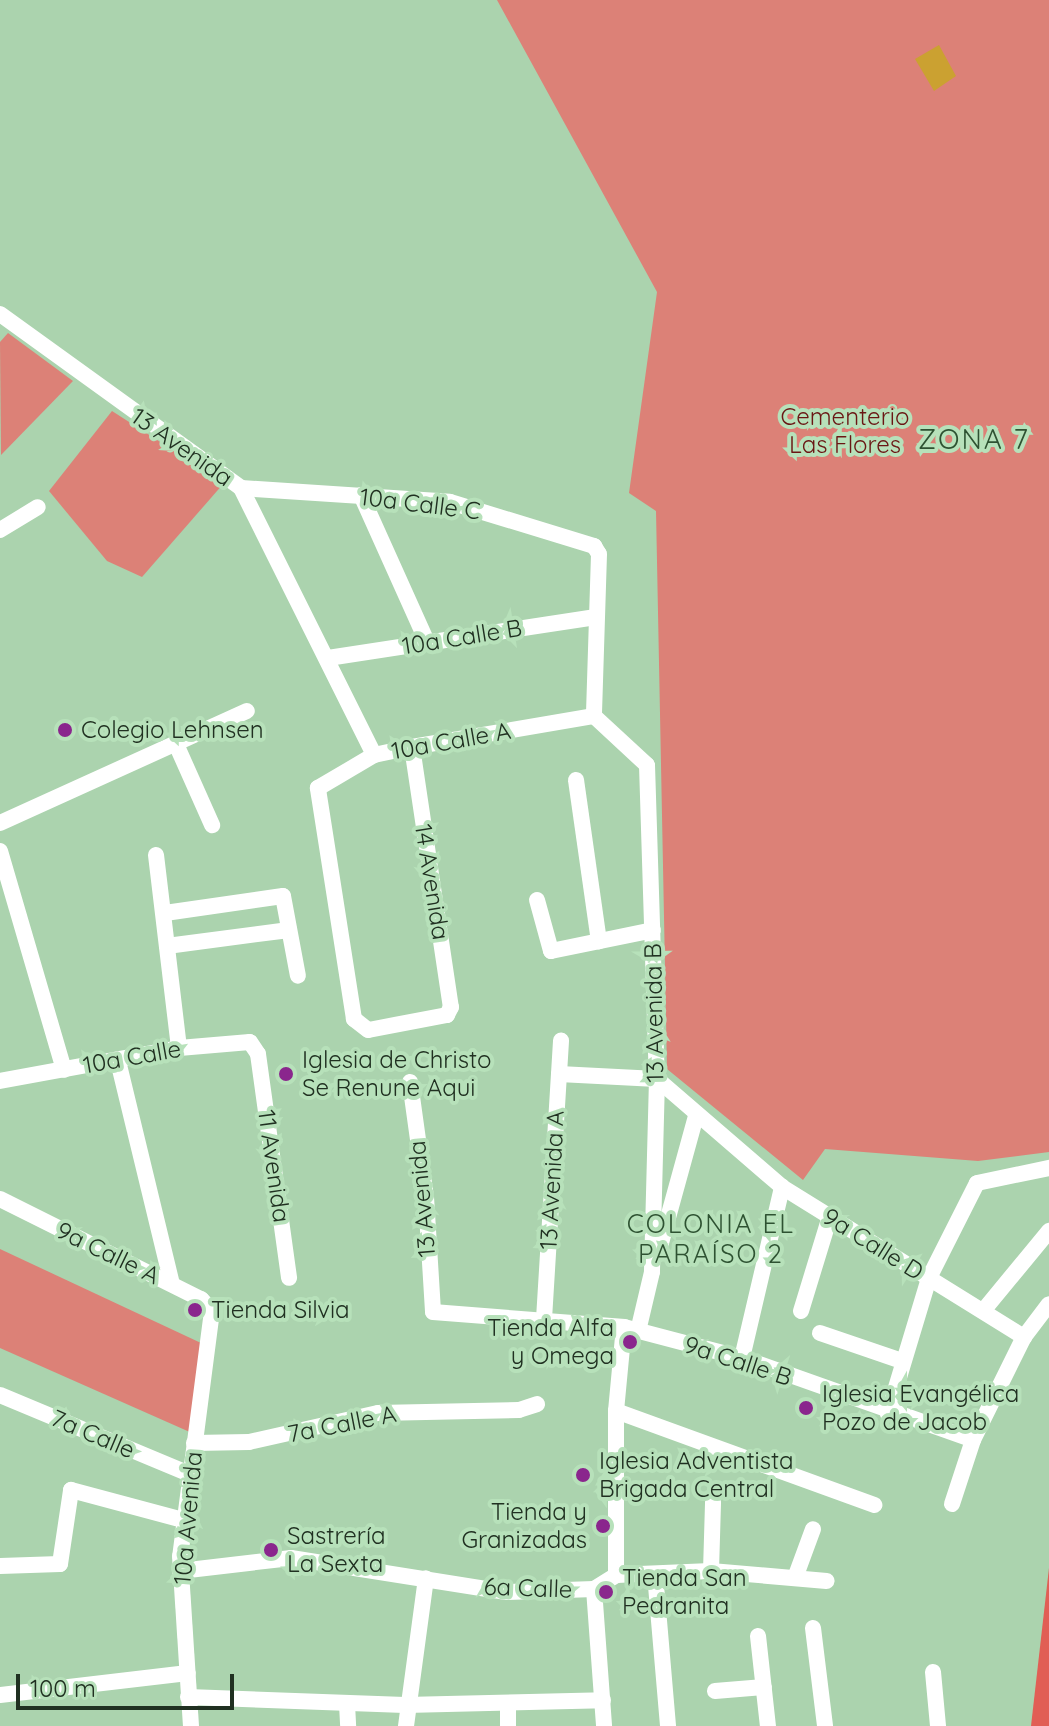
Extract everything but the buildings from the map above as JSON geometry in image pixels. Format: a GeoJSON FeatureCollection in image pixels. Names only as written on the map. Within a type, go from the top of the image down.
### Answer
{"type":"FeatureCollection","features":[{"type":"Feature","properties":{"kind":"street","name":"13 Avenida"},"geometry":{"type":"LineString","coordinates":[[0,314],[241,488],[374,755]]}},
{"type":"Feature","properties":{"kind":"street","name":"10a Calle C"},"geometry":{"type":"LineString","coordinates":[[241,488],[361,495],[479,509],[594,546],[599,554],[596,617]]}},
{"type":"Feature","properties":{"kind":"street"},"geometry":{"type":"LineString","coordinates":[[361,495],[427,642]]}},
{"type":"Feature","properties":{"kind":"street"},"geometry":{"type":"LineString","coordinates":[[0,530],[38,507]]}},
{"type":"Feature","properties":{"kind":"street"},"geometry":{"type":"LineString","coordinates":[[594,716],[596,617]]}},
{"type":"Feature","properties":{"kind":"street","name":"10a Calle B"},"geometry":{"type":"LineString","coordinates":[[328,658],[596,617]]}},
{"type":"Feature","properties":{"kind":"street"},"geometry":{"type":"LineString","coordinates":[[0,823],[247,711]]}},
{"type":"Feature","properties":{"kind":"street","name":"10a Calle A"},"geometry":{"type":"LineString","coordinates":[[368,1030],[354,1019],[317,790],[374,755],[594,716]]}},
{"type":"Feature","properties":{"kind":"street","name":"13 Avenida B"},"geometry":{"type":"LineString","coordinates":[[594,716],[647,765],[657,1079],[652,1272],[631,1329],[616,1411],[616,1575]]}},
{"type":"Feature","properties":{"kind":"street"},"geometry":{"type":"LineString","coordinates":[[176,744],[212,825]]}},
{"type":"Feature","properties":{"kind":"street","name":"14 Avenida"},"geometry":{"type":"LineString","coordinates":[[368,1030],[447,1015],[451,1007],[412,747]]}},
{"type":"Feature","properties":{"kind":"street"},"geometry":{"type":"LineString","coordinates":[[576,780],[599,941]]}},
{"type":"Feature","properties":{"kind":"street"},"geometry":{"type":"LineString","coordinates":[[0,851],[64,1070]]}},
{"type":"Feature","properties":{"kind":"street"},"geometry":{"type":"LineString","coordinates":[[156,855],[179,1048]]}},
{"type":"Feature","properties":{"kind":"street"},"geometry":{"type":"LineString","coordinates":[[165,913],[284,897],[298,976]]}},
{"type":"Feature","properties":{"kind":"street"},"geometry":{"type":"LineString","coordinates":[[537,900],[551,951],[653,930]]}},
{"type":"Feature","properties":{"kind":"street"},"geometry":{"type":"LineString","coordinates":[[167,946],[289,930]]}},
{"type":"Feature","properties":{"kind":"street","name":"10a Calle"},"geometry":{"type":"LineString","coordinates":[[0,1081],[179,1048],[245,1040],[258,1054]]}},
{"type":"Feature","properties":{"kind":"street","name":"13 Avenida A"},"geometry":{"type":"LineString","coordinates":[[544,1319],[561,1041]]}},
{"type":"Feature","properties":{"kind":"street","name":"11 Avenida"},"geometry":{"type":"LineString","coordinates":[[258,1054],[289,1278]]}},
{"type":"Feature","properties":{"kind":"street"},"geometry":{"type":"LineString","coordinates":[[118,1061],[172,1284]]}},
{"type":"Feature","properties":{"kind":"street"},"geometry":{"type":"LineString","coordinates":[[559,1074],[657,1079]]}},
{"type":"Feature","properties":{"kind":"street","name":"9a Calle D"},"geometry":{"type":"LineString","coordinates":[[657,1079],[696,1116],[782,1187],[1024,1337]]}},
{"type":"Feature","properties":{"kind":"street","name":"13 Avenida"},"geometry":{"type":"LineString","coordinates":[[410,1082],[426,1197],[430,1307],[435,1314],[544,1319]]}},
{"type":"Feature","properties":{"kind":"street"},"geometry":{"type":"LineString","coordinates":[[652,1272],[696,1116]]}},
{"type":"Feature","properties":{"kind":"street"},"geometry":{"type":"LineString","coordinates":[[888,1414],[929,1278],[977,1183],[1049,1168]]}},
{"type":"Feature","properties":{"kind":"street"},"geometry":{"type":"LineString","coordinates":[[742,1358],[782,1187]]}},
{"type":"Feature","properties":{"kind":"street","name":"9a Calle A"},"geometry":{"type":"LineString","coordinates":[[0,1199],[206,1301],[212,1311]]}},
{"type":"Feature","properties":{"kind":"street"},"geometry":{"type":"LineString","coordinates":[[801,1311],[830,1216]]}},
{"type":"Feature","properties":{"kind":"street"},"geometry":{"type":"LineString","coordinates":[[983,1311],[1049,1231]]}},
{"type":"Feature","properties":{"kind":"street"},"geometry":{"type":"LineString","coordinates":[[952,1504],[973,1440],[1024,1337],[1049,1304]]}},
{"type":"Feature","properties":{"kind":"street","name":"10a Avenida"},"geometry":{"type":"LineString","coordinates":[[191,1726],[180,1571],[187,1473],[212,1311]]}},
{"type":"Feature","properties":{"kind":"street"},"geometry":{"type":"LineString","coordinates":[[544,1319],[631,1329]]}},
{"type":"Feature","properties":{"kind":"street","name":"9a Calle B"},"geometry":{"type":"LineString","coordinates":[[631,1329],[742,1358],[888,1414],[973,1440]]}},
{"type":"Feature","properties":{"kind":"street"},"geometry":{"type":"LineString","coordinates":[[820,1333],[902,1361]]}},
{"type":"Feature","properties":{"kind":"street","name":"7a Calle"},"geometry":{"type":"LineString","coordinates":[[0,1395],[187,1473]]}},
{"type":"Feature","properties":{"kind":"street","name":"7a Calle A"},"geometry":{"type":"LineString","coordinates":[[194,1443],[253,1441],[378,1413],[519,1410],[537,1404]]}},
{"type":"Feature","properties":{"kind":"street"},"geometry":{"type":"LineString","coordinates":[[616,1411],[874,1505]]}},
{"type":"Feature","properties":{"kind":"street"},"geometry":{"type":"LineString","coordinates":[[0,1566],[60,1564],[71,1490],[183,1520]]}},
{"type":"Feature","properties":{"kind":"street"},"geometry":{"type":"LineString","coordinates":[[711,1571],[713,1502]]}},
{"type":"Feature","properties":{"kind":"street"},"geometry":{"type":"LineString","coordinates":[[795,1578],[813,1529]]}},
{"type":"Feature","properties":{"kind":"street","name":"6a Calle"},"geometry":{"type":"LineString","coordinates":[[180,1571],[291,1558],[506,1592],[594,1589],[616,1575]]}},
{"type":"Feature","properties":{"kind":"street"},"geometry":{"type":"LineString","coordinates":[[616,1575],[711,1571],[827,1581]]}},
{"type":"Feature","properties":{"kind":"street"},"geometry":{"type":"LineString","coordinates":[[655,1574],[668,1726]]}},
{"type":"Feature","properties":{"kind":"street"},"geometry":{"type":"LineString","coordinates":[[406,1726],[405,1705],[426,1578]]}},
{"type":"Feature","properties":{"kind":"street"},"geometry":{"type":"LineString","coordinates":[[594,1589],[604,1726]]}},
{"type":"Feature","properties":{"kind":"street"},"geometry":{"type":"LineString","coordinates":[[813,1628],[825,1726]]}},
{"type":"Feature","properties":{"kind":"street"},"geometry":{"type":"LineString","coordinates":[[758,1636],[768,1726]]}},
{"type":"Feature","properties":{"kind":"street"},"geometry":{"type":"LineString","coordinates":[[933,1672],[938,1726]]}},
{"type":"Feature","properties":{"kind":"street"},"geometry":{"type":"LineString","coordinates":[[0,1695],[188,1673]]}},
{"type":"Feature","properties":{"kind":"street"},"geometry":{"type":"LineString","coordinates":[[715,1691],[764,1687]]}},
{"type":"Feature","properties":{"kind":"street"},"geometry":{"type":"LineString","coordinates":[[188,1697],[405,1705],[508,1705],[603,1700]]}},
{"type":"Feature","properties":{"kind":"street"},"geometry":{"type":"LineString","coordinates":[[347,1704],[348,1726]]}},
{"type":"Feature","properties":{"kind":"street"},"geometry":{"type":"LineString","coordinates":[[508,1705],[508,1726]]}},
{"type":"Feature","properties":{"kind":"green space","name":"Cementerio Las Flores"},"geometry":{"type":"Polygon","coordinates":[[[497,0],[1049,0],[1049,1152],[978,1161],[825,1149],[803,1180],[667,1069],[656,511],[629,493],[657,292],[497,0]]]}},
{"type":"Feature","properties":{"kind":"green space"},"geometry":{"type":"Polygon","coordinates":[[[8,333],[73,381],[1,455],[0,342],[8,333]]]}},
{"type":"Feature","properties":{"kind":"green space"},"geometry":{"type":"Polygon","coordinates":[[[112,411],[224,483],[142,577],[107,561],[49,491],[112,411]]]}},
{"type":"Feature","properties":{"kind":"green space"},"geometry":{"type":"Polygon","coordinates":[[[0,1249],[201,1343],[192,1433],[0,1348],[0,1249]]]}},
{"type":"Feature","properties":{"kind":"shaded area"},"geometry":{"type":"Polygon","coordinates":[[[939,45],[956,76],[934,91],[915,59],[939,45]]]}},
{"type":"Feature","properties":{"kind":"shaded area"},"geometry":{"type":"Polygon","coordinates":[[[1049,1568],[1049,1726],[1031,1726],[1049,1568]]]}},
{"type":"Feature","properties":{"kind":"place","name":"Colegio Lehnsen"},"geometry":{"type":"Point","coordinates":[65,730]}},
{"type":"Feature","properties":{"kind":"place","name":"Iglesia de Christo Se Renune Aqui"},"geometry":{"type":"Point","coordinates":[286,1074]}},
{"type":"Feature","properties":{"kind":"place","name":"Tienda Silvia"},"geometry":{"type":"Point","coordinates":[195,1310]}},
{"type":"Feature","properties":{"kind":"place","name":"Tienda Alfa y Omega"},"geometry":{"type":"Point","coordinates":[630,1342]}},
{"type":"Feature","properties":{"kind":"place","name":"Iglesia Evangélica Pozo de Jacob"},"geometry":{"type":"Point","coordinates":[806,1408]}},
{"type":"Feature","properties":{"kind":"place","name":"Iglesia Adventista Brigada Central"},"geometry":{"type":"Point","coordinates":[583,1475]}},
{"type":"Feature","properties":{"kind":"place","name":"Tienda y Granizadas"},"geometry":{"type":"Point","coordinates":[603,1526]}},
{"type":"Feature","properties":{"kind":"place","name":"Sastrería La Sexta"},"geometry":{"type":"Point","coordinates":[271,1550]}},
{"type":"Feature","properties":{"kind":"place","name":"Tienda San Pedranita"},"geometry":{"type":"Point","coordinates":[606,1592]}},
{"type":"Feature","properties":{"kind":"district","name":"ZONA 7"},"geometry":{"type":"Point","coordinates":[974,439]}},
{"type":"Feature","properties":{"kind":"district","name":"COLONIA EL PARAÍSO 2"},"geometry":{"type":"Point","coordinates":[711,1239]}}]}
